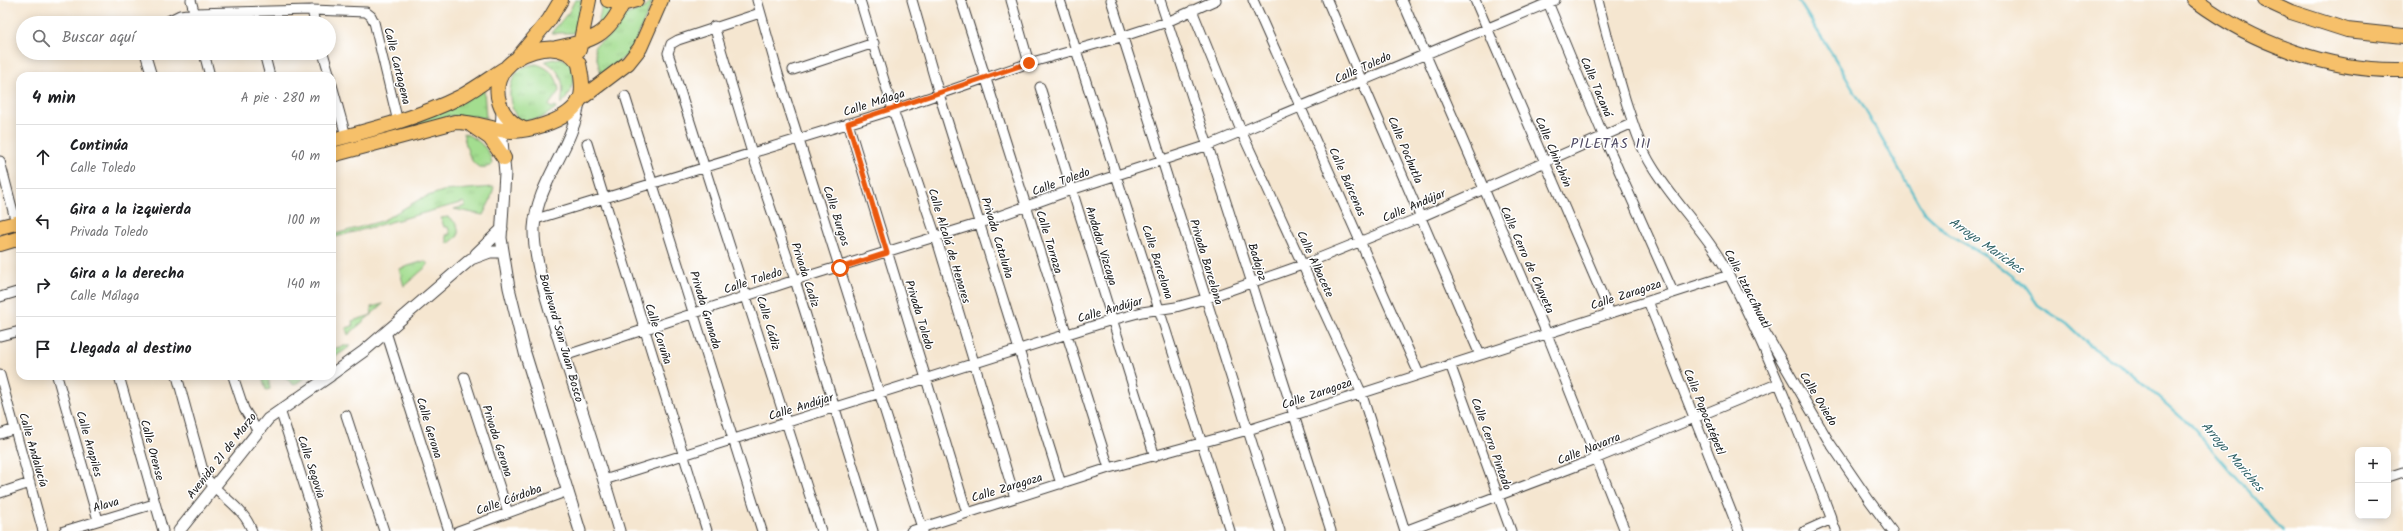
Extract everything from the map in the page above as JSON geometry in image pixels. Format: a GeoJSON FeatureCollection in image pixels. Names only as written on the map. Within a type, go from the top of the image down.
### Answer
{"type":"FeatureCollection","features":[{"type":"Feature","properties":{"kind":"main road"},"geometry":{"type":"LineString","coordinates":[[336,139],[398,122],[460,97],[504,69],[519,56],[548,20],[561,0]]}},
{"type":"Feature","properties":{"kind":"main road"},"geometry":{"type":"LineString","coordinates":[[580,100],[582,84],[579,43],[589,0]]}},
{"type":"Feature","properties":{"kind":"main road"},"geometry":{"type":"LineString","coordinates":[[608,0],[623,2],[636,0]]}},
{"type":"Feature","properties":{"kind":"main road"},"geometry":{"type":"LineString","coordinates":[[336,154],[429,128],[466,122],[501,130],[524,129],[556,121],[580,100],[628,63],[640,48],[661,0]]}},
{"type":"Feature","properties":{"kind":"main road"},"geometry":{"type":"LineString","coordinates":[[2195,0],[2231,23],[2258,37],[2300,54],[2362,68],[2403,70]]}},
{"type":"Feature","properties":{"kind":"main road"},"geometry":{"type":"LineString","coordinates":[[2265,0],[2305,17],[2347,30],[2403,36]]}},
{"type":"Feature","properties":{"kind":"main road"},"geometry":{"type":"LineString","coordinates":[[519,56],[579,43],[597,36],[611,25],[623,2]]}},
{"type":"Feature","properties":{"kind":"main road"},"geometry":{"type":"LineString","coordinates":[[555,48],[572,56],[580,64]]}},
{"type":"Feature","properties":{"kind":"main road"},"geometry":{"type":"LineString","coordinates":[[504,69],[498,91],[502,113],[507,119],[524,129]]}},
{"type":"Feature","properties":{"kind":"main road"},"geometry":{"type":"LineString","coordinates":[[466,122],[490,138],[504,158]]}},
{"type":"Feature","properties":{"kind":"main road"},"geometry":{"type":"LineString","coordinates":[[0,227],[16,223]]}},
{"type":"Feature","properties":{"kind":"main road"},"geometry":{"type":"LineString","coordinates":[[0,244],[16,239]]}},
{"type":"Feature","properties":{"kind":"street"},"geometry":{"type":"LineString","coordinates":[[191,0],[196,16]]}},
{"type":"Feature","properties":{"kind":"street","name":"Calle Burgos"},"geometry":{"type":"LineString","coordinates":[[757,0],[799,139],[923,529]]}},
{"type":"Feature","properties":{"kind":"street","name":"Calle Alcalá de Henares"},"geometry":{"type":"LineString","coordinates":[[860,0],[893,110],[936,237],[973,366],[1015,498]]}},
{"type":"Feature","properties":{"kind":"street","name":"Privada Cataluña"},"geometry":{"type":"LineString","coordinates":[[912,0],[938,94],[980,223],[1061,484]]}},
{"type":"Feature","properties":{"kind":"street","name":"Calle Tarraza"},"geometry":{"type":"LineString","coordinates":[[961,0],[1065,335],[1109,468]]}},
{"type":"Feature","properties":{"kind":"street"},"geometry":{"type":"LineString","coordinates":[[1012,0],[1029,63]]}},
{"type":"Feature","properties":{"kind":"street","name":"Calle Barcelona"},"geometry":{"type":"LineString","coordinates":[[1060,0],[1230,531]]}},
{"type":"Feature","properties":{"kind":"street","name":"Privada Barcelona"},"geometry":{"type":"LineString","coordinates":[[1111,0],[1121,37],[1280,531]]}},
{"type":"Feature","properties":{"kind":"street","name":"Badajoz"},"geometry":{"type":"LineString","coordinates":[[1160,0],[1209,145],[1250,284],[1331,531]]}},
{"type":"Feature","properties":{"kind":"street","name":"Calle Málaga"},"geometry":{"type":"LineString","coordinates":[[536,219],[705,169],[893,110],[1029,63],[1121,37],[1167,22],[1216,0]]}},
{"type":"Feature","properties":{"kind":"street","name":"Calle Bárcenas"},"geometry":{"type":"LineString","coordinates":[[1253,0],[1419,374]]}},
{"type":"Feature","properties":{"kind":"street","name":"Calle Pochutla"},"geometry":{"type":"LineString","coordinates":[[1326,0],[1363,81],[1480,355]]}},
{"type":"Feature","properties":{"kind":"street","name":"Calle Cerro de Chaveta"},"geometry":{"type":"LineString","coordinates":[[1402,0],[1547,334],[1595,459],[1625,531]]}},
{"type":"Feature","properties":{"kind":"street","name":"Calle Chinchón"},"geometry":{"type":"LineString","coordinates":[[1475,0],[1610,313]]}},
{"type":"Feature","properties":{"kind":"street","name":"Calle Iztaccíhuatl"},"geometry":{"type":"LineString","coordinates":[[1598,0],[1612,57],[1633,123],[1651,165],[1700,229],[1729,275],[1778,383],[1836,531]]}},
{"type":"Feature","properties":{"kind":"street","name":"Calle Toledo"},"geometry":{"type":"LineString","coordinates":[[564,356],[795,280],[840,268],[980,223],[1071,190],[1209,145],[1242,133],[1425,53],[1550,1]]}},
{"type":"Feature","properties":{"kind":"street","name":"Calle Tacaná"},"geometry":{"type":"LineString","coordinates":[[1550,1],[1603,135],[1673,292]]}},
{"type":"Feature","properties":{"kind":"street"},"geometry":{"type":"LineString","coordinates":[[181,16],[195,13],[312,10],[313,16]]}},
{"type":"Feature","properties":{"kind":"street","name":"Calle Cartagena"},"geometry":{"type":"LineString","coordinates":[[312,10],[358,10],[371,16],[398,122]]}},
{"type":"Feature","properties":{"kind":"street","name":"Calle Albacete"},"geometry":{"type":"LineString","coordinates":[[1192,10],[1242,133],[1361,392],[1405,531]]}},
{"type":"Feature","properties":{"kind":"street"},"geometry":{"type":"LineString","coordinates":[[254,12],[255,16]]}},
{"type":"Feature","properties":{"kind":"street"},"geometry":{"type":"LineString","coordinates":[[714,26],[760,13]]}},
{"type":"Feature","properties":{"kind":"street","name":"Calle Cádiz"},"geometry":{"type":"LineString","coordinates":[[714,26],[671,44],[668,53],[747,296],[820,531]]}},
{"type":"Feature","properties":{"kind":"street","name":"Privada Cadiz"},"geometry":{"type":"LineString","coordinates":[[714,26],[752,153],[795,280],[873,531]]}},
{"type":"Feature","properties":{"kind":"street"},"geometry":{"type":"LineString","coordinates":[[794,70],[874,43]]}},
{"type":"Feature","properties":{"kind":"street"},"geometry":{"type":"LineString","coordinates":[[147,60],[151,72]]}},
{"type":"Feature","properties":{"kind":"street"},"geometry":{"type":"LineString","coordinates":[[206,60],[209,72]]}},
{"type":"Feature","properties":{"kind":"street"},"geometry":{"type":"LineString","coordinates":[[266,60],[269,72]]}},
{"type":"Feature","properties":{"kind":"street"},"geometry":{"type":"LineString","coordinates":[[326,60],[329,72]]}},
{"type":"Feature","properties":{"kind":"street","name":"Andador Vizcaya"},"geometry":{"type":"LineString","coordinates":[[1040,87],[1155,457]]}},
{"type":"Feature","properties":{"kind":"street","name":"Privada Granada"},"geometry":{"type":"LineString","coordinates":[[625,96],[762,531]]}},
{"type":"Feature","properties":{"kind":"street"},"geometry":{"type":"LineString","coordinates":[[336,100],[346,136]]}},
{"type":"Feature","properties":{"kind":"street","name":"Boulevard San Juan Bosco"},"geometry":{"type":"LineString","coordinates":[[580,100],[576,121],[548,177],[539,202],[534,227],[536,248],[548,303],[619,531]]}},
{"type":"Feature","properties":{"kind":"street"},"geometry":{"type":"LineString","coordinates":[[502,113],[501,130],[504,158],[502,252],[519,331],[580,531]]}},
{"type":"Feature","properties":{"kind":"street","name":"Privada Toledo"},"geometry":{"type":"LineString","coordinates":[[848,123],[967,513]]}},
{"type":"Feature","properties":{"kind":"street","name":"Calle Andújar"},"geometry":{"type":"LineString","coordinates":[[604,480],[881,395],[1112,320],[1205,299],[1250,284],[1361,242],[1484,190],[1603,135],[1633,123]]}},
{"type":"Feature","properties":{"kind":"street","name":"Calle Coruña"},"geometry":{"type":"LineString","coordinates":[[587,143],[707,531]]}},
{"type":"Feature","properties":{"kind":"street"},"geometry":{"type":"LineString","coordinates":[[0,161],[16,216]]}},
{"type":"Feature","properties":{"kind":"street"},"geometry":{"type":"LineString","coordinates":[[336,371],[386,332],[471,259],[502,229]]}},
{"type":"Feature","properties":{"kind":"street"},"geometry":{"type":"LineString","coordinates":[[471,259],[490,252],[502,252]]}},
{"type":"Feature","properties":{"kind":"street","name":"Calle Zaragoza"},"geometry":{"type":"LineString","coordinates":[[911,531],[923,529],[967,513],[1109,468],[1155,457],[1248,430],[1361,392],[1729,275]]}},
{"type":"Feature","properties":{"kind":"street","name":"Calle Oviedo"},"geometry":{"type":"LineString","coordinates":[[1729,275],[1766,331],[1785,368],[1828,440],[1892,531]]}},
{"type":"Feature","properties":{"kind":"street"},"geometry":{"type":"LineString","coordinates":[[0,297],[16,292]]}},
{"type":"Feature","properties":{"kind":"street","name":"Calle Popocatépetl"},"geometry":{"type":"LineString","coordinates":[[1648,301],[1693,419],[1739,531]]}},
{"type":"Feature","properties":{"kind":"street"},"geometry":{"type":"LineString","coordinates":[[0,336],[16,332]]}},
{"type":"Feature","properties":{"kind":"street","name":"Calle Gerona"},"geometry":{"type":"LineString","coordinates":[[386,332],[449,531]]}},
{"type":"Feature","properties":{"kind":"street","name":"Calle Cerro Pintado"},"geometry":{"type":"LineString","coordinates":[[1450,364],[1497,497],[1511,531]]}},
{"type":"Feature","properties":{"kind":"street","name":"Calle Andalucía"},"geometry":{"type":"LineString","coordinates":[[0,375],[43,531]]}},
{"type":"Feature","properties":{"kind":"street","name":"Privada Gerona"},"geometry":{"type":"LineString","coordinates":[[464,377],[508,513]]}},
{"type":"Feature","properties":{"kind":"street","name":"Calle Arapiles"},"geometry":{"type":"LineString","coordinates":[[58,380],[98,520]]}},
{"type":"Feature","properties":{"kind":"street","name":"Calle Orense"},"geometry":{"type":"LineString","coordinates":[[120,380],[154,504],[163,531]]}},
{"type":"Feature","properties":{"kind":"street"},"geometry":{"type":"LineString","coordinates":[[177,380],[201,465],[212,486],[240,508],[249,522],[252,531]]}},
{"type":"Feature","properties":{"kind":"street"},"geometry":{"type":"LineString","coordinates":[[234,380],[244,409],[257,430]]}},
{"type":"Feature","properties":{"kind":"street","name":"Avenida 21 de Marzo"},"geometry":{"type":"LineString","coordinates":[[184,528],[212,486],[257,430],[280,410],[324,380]]}},
{"type":"Feature","properties":{"kind":"street","name":"Calle Navarra"},"geometry":{"type":"LineString","coordinates":[[1405,531],[1595,459],[1778,383]]}},
{"type":"Feature","properties":{"kind":"street","name":"Calle Segovia"},"geometry":{"type":"LineString","coordinates":[[280,410],[319,531]]}},
{"type":"Feature","properties":{"kind":"street"},"geometry":{"type":"LineString","coordinates":[[346,415],[384,531]]}},
{"type":"Feature","properties":{"kind":"street"},"geometry":{"type":"LineString","coordinates":[[0,434],[15,429]]}},
{"type":"Feature","properties":{"kind":"street"},"geometry":{"type":"LineString","coordinates":[[2391,476],[2403,472]]}},
{"type":"Feature","properties":{"kind":"street"},"geometry":{"type":"LineString","coordinates":[[0,493],[30,483]]}},
{"type":"Feature","properties":{"kind":"street","name":"Calle Córdoba"},"geometry":{"type":"LineString","coordinates":[[458,531],[568,491]]}},
{"type":"Feature","properties":{"kind":"street","name":"Alava"},"geometry":{"type":"LineString","coordinates":[[64,531],[154,504]]}},
{"type":"Feature","properties":{"kind":"street"},"geometry":{"type":"LineString","coordinates":[[1805,531],[1832,519]]}},
{"type":"Feature","properties":{"kind":"green space"},"geometry":{"type":"Polygon","coordinates":[[[575,0],[582,0],[574,33],[551,33],[569,12],[575,0]]]}},
{"type":"Feature","properties":{"kind":"green space"},"geometry":{"type":"Polygon","coordinates":[[[651,0],[653,0],[634,45],[627,55],[601,75],[594,47],[616,31],[625,15],[645,8],[651,0]]]}},
{"type":"Feature","properties":{"kind":"green space"},"geometry":{"type":"Polygon","coordinates":[[[602,5],[612,9],[611,14],[600,26],[598,24],[602,5]]]}},
{"type":"Feature","properties":{"kind":"green space"},"geometry":{"type":"Polygon","coordinates":[[[560,58],[567,61],[571,66],[574,79],[566,99],[561,104],[563,90],[561,79],[556,70],[545,61],[560,58]]]}},
{"type":"Feature","properties":{"kind":"green space"},"geometry":{"type":"Polygon","coordinates":[[[536,64],[549,71],[557,81],[559,91],[549,105],[551,108],[556,106],[556,108],[542,118],[520,121],[511,105],[511,86],[519,71],[526,66],[536,64]]]}},
{"type":"Feature","properties":{"kind":"green space"},"geometry":{"type":"Polygon","coordinates":[[[484,90],[486,118],[450,116],[336,147],[336,145],[429,117],[484,90]]]}},
{"type":"Feature","properties":{"kind":"green space"},"geometry":{"type":"Polygon","coordinates":[[[463,133],[478,141],[486,149],[492,165],[479,167],[474,163],[468,152],[463,133]]]}},
{"type":"Feature","properties":{"kind":"green space"},"geometry":{"type":"Polygon","coordinates":[[[494,187],[490,201],[483,215],[454,209],[465,206],[464,202],[336,237],[336,234],[382,221],[422,198],[443,191],[494,187]]]}},
{"type":"Feature","properties":{"kind":"green space"},"geometry":{"type":"Polygon","coordinates":[[[448,217],[456,225],[458,236],[448,244],[446,235],[450,234],[448,227],[444,227],[441,218],[448,217]]]}},
{"type":"Feature","properties":{"kind":"green space"},"geometry":{"type":"Polygon","coordinates":[[[424,261],[428,264],[427,266],[404,286],[399,269],[424,261]]]}},
{"type":"Feature","properties":{"kind":"green space"},"geometry":{"type":"Polygon","coordinates":[[[383,304],[372,314],[371,307],[383,304]]]}},
{"type":"Feature","properties":{"kind":"green space"},"geometry":{"type":"Polygon","coordinates":[[[370,316],[348,335],[346,328],[353,326],[352,321],[370,316]]]}},
{"type":"Feature","properties":{"kind":"green space"},"geometry":{"type":"Polygon","coordinates":[[[344,346],[351,346],[336,356],[336,348],[344,346]]]}},
{"type":"Feature","properties":{"kind":"green space"},"geometry":{"type":"Polygon","coordinates":[[[263,380],[269,380],[270,389],[266,390],[263,380]]]}},
{"type":"Feature","properties":{"kind":"green space"},"geometry":{"type":"Polygon","coordinates":[[[288,380],[301,380],[294,385],[288,380]]]}},
{"type":"Feature","properties":{"kind":"waterway","name":"Arroyo Mariches"},"geometry":{"type":"LineString","coordinates":[[1798,0],[1844,73],[1923,211],[1948,234],[1988,257],[2024,285],[2038,305],[2067,324],[2089,345],[2131,373],[2191,426],[2283,531]]}},
{"type":"Feature","properties":{"kind":"district","name":"PILETAS III"},"geometry":{"type":"Point","coordinates":[1611,144]}},
{"type":"Feature","properties":{"kind":"route"},"geometry":{"type":"LineString","coordinates":[[840,268],[887,253],[848,123],[893,110],[1029,63]]}}]}
